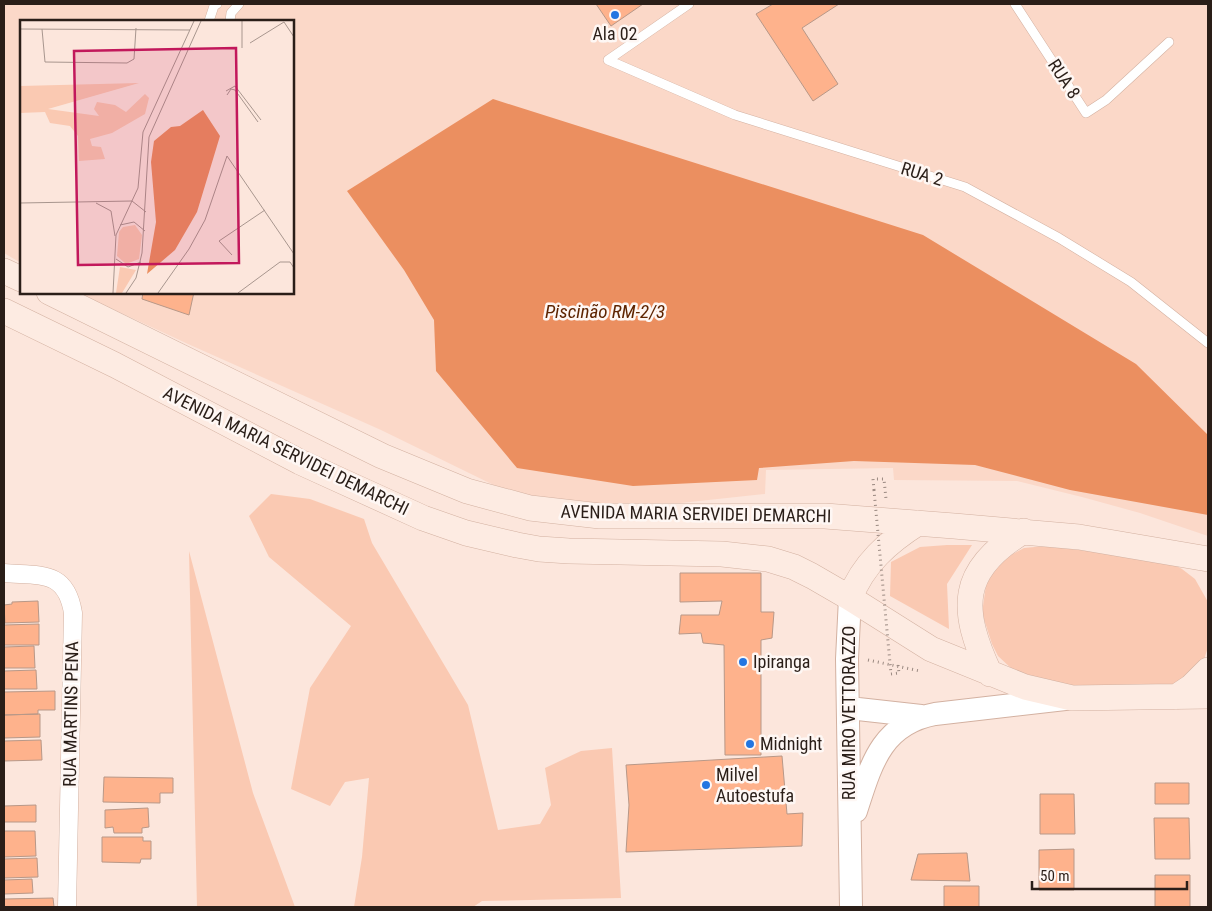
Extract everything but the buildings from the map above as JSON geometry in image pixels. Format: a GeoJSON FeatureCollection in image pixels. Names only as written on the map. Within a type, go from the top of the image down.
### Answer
{"type":"FeatureCollection","features":[{"type":"Feature","properties":{"kind":"main road"},"geometry":{"type":"LineString","coordinates":[[4,271],[20,279]]}},
{"type":"Feature","properties":{"kind":"main road","name":"AVENIDA MARIA SERVIDEI DEMARCHI"},"geometry":{"type":"LineString","coordinates":[[53,294],[382,456],[419,472],[493,499],[530,508],[600,516],[825,516],[1024,531],[1079,537],[1204,562]]}},
{"type":"Feature","properties":{"kind":"main road","name":"AVENIDA MARIA SERVIDEI DEMARCHI"},"geometry":{"type":"LineString","coordinates":[[4,311],[115,365],[300,462],[423,518],[466,533],[539,549],[722,554],[768,559],[794,567],[850,598],[931,649],[1025,687],[1072,698],[1208,696]]}},
{"type":"Feature","properties":{"kind":"main road"},"geometry":{"type":"LineString","coordinates":[[850,598],[857,582],[877,554],[918,523]]}},
{"type":"Feature","properties":{"kind":"main road"},"geometry":{"type":"LineString","coordinates":[[990,674],[971,624],[970,600],[972,589],[980,569],[987,559],[998,548],[1024,531]]}},
{"type":"Feature","properties":{"kind":"main road"},"geometry":{"type":"LineString","coordinates":[[1176,697],[1191,688],[1208,670]]}},
{"type":"Feature","properties":{"kind":"street","name":"RUA MARTINS PENA"},"geometry":{"type":"LineString","coordinates":[[4,573],[52,578],[61,584],[71,603],[67,907]]}},
{"type":"Feature","properties":{"kind":"street","name":"RUA MIRO VETTORAZZO"},"geometry":{"type":"LineString","coordinates":[[850,598],[847,659],[851,907]]}},
{"type":"Feature","properties":{"kind":"street","name":"RUA MIRO VETTORAZZO"},"geometry":{"type":"LineString","coordinates":[[850,829],[865,782],[879,750],[902,726],[921,716],[957,710],[1072,698]]}},
{"type":"Feature","properties":{"kind":"street"},"geometry":{"type":"LineString","coordinates":[[848,708],[921,716]]}},
{"type":"Feature","properties":{"kind":"lane"},"geometry":{"type":"LineString","coordinates":[[209,20],[216,4]]}},
{"type":"Feature","properties":{"kind":"lane"},"geometry":{"type":"LineString","coordinates":[[230,20],[231,13],[239,4]]}},
{"type":"Feature","properties":{"kind":"lane","name":"RUA 2"},"geometry":{"type":"LineString","coordinates":[[689,4],[608,60],[735,115],[965,188],[1059,238],[1131,282],[1208,343]]}},
{"type":"Feature","properties":{"kind":"lane","name":"RUA 8"},"geometry":{"type":"LineString","coordinates":[[1015,4],[1086,113],[1112,94],[1169,42]]}},
{"type":"Feature","properties":{"kind":"path"},"geometry":{"type":"LineString","coordinates":[[886,490],[884,479],[874,479],[891,674],[898,673],[898,665]]}},
{"type":"Feature","properties":{"kind":"path"},"geometry":{"type":"LineString","coordinates":[[847,659],[876,660],[923,672]]}},
{"type":"Feature","properties":{"kind":"shaded area"},"geometry":{"type":"Polygon","coordinates":[[[4,4],[1208,4],[1208,536],[1140,513],[1017,481],[894,480],[893,468],[766,470],[765,494],[662,505],[565,505],[512,494],[381,430],[80,294],[294,294],[294,20],[20,20],[20,262],[4,253],[4,4]]]}},
{"type":"Feature","properties":{"kind":"shaded area"},"geometry":{"type":"Polygon","coordinates":[[[271,494],[310,499],[364,519],[372,543],[468,705],[498,830],[540,824],[551,805],[545,768],[581,751],[612,748],[621,898],[482,901],[473,907],[354,907],[362,857],[369,778],[345,782],[330,806],[291,789],[310,688],[351,626],[269,557],[249,516],[271,494]]]}},
{"type":"Feature","properties":{"kind":"shaded area"},"geometry":{"type":"Polygon","coordinates":[[[972,545],[947,584],[949,629],[890,596],[891,562],[920,547],[972,545]]]}},
{"type":"Feature","properties":{"kind":"shaded area"},"geometry":{"type":"Polygon","coordinates":[[[1045,546],[1165,560],[1195,579],[1208,602],[1208,647],[1201,669],[1182,684],[1102,693],[1029,678],[1013,670],[998,656],[982,613],[986,585],[995,569],[1007,557],[1024,548],[1045,546]]]}},
{"type":"Feature","properties":{"kind":"shaded area"},"geometry":{"type":"Polygon","coordinates":[[[189,551],[253,793],[295,907],[197,907],[189,551]]]}},
{"type":"Feature","properties":{"kind":"water","name":"Piscinão RM-2/3"},"geometry":{"type":"Polygon","coordinates":[[[493,99],[923,235],[1136,364],[1208,435],[1208,515],[1070,490],[975,465],[854,461],[759,468],[757,480],[633,486],[517,468],[436,371],[434,320],[404,270],[347,191],[493,99]]]}},
{"type":"Feature","properties":{"kind":"place","name":"Ala 02"},"geometry":{"type":"Point","coordinates":[615,15]}},
{"type":"Feature","properties":{"kind":"place","name":"Ipiranga"},"geometry":{"type":"Point","coordinates":[743,662]}},
{"type":"Feature","properties":{"kind":"place","name":"Midnight"},"geometry":{"type":"Point","coordinates":[750,744]}},
{"type":"Feature","properties":{"kind":"place","name":"Milvel Autoestufa"},"geometry":{"type":"Point","coordinates":[706,785]}}]}
